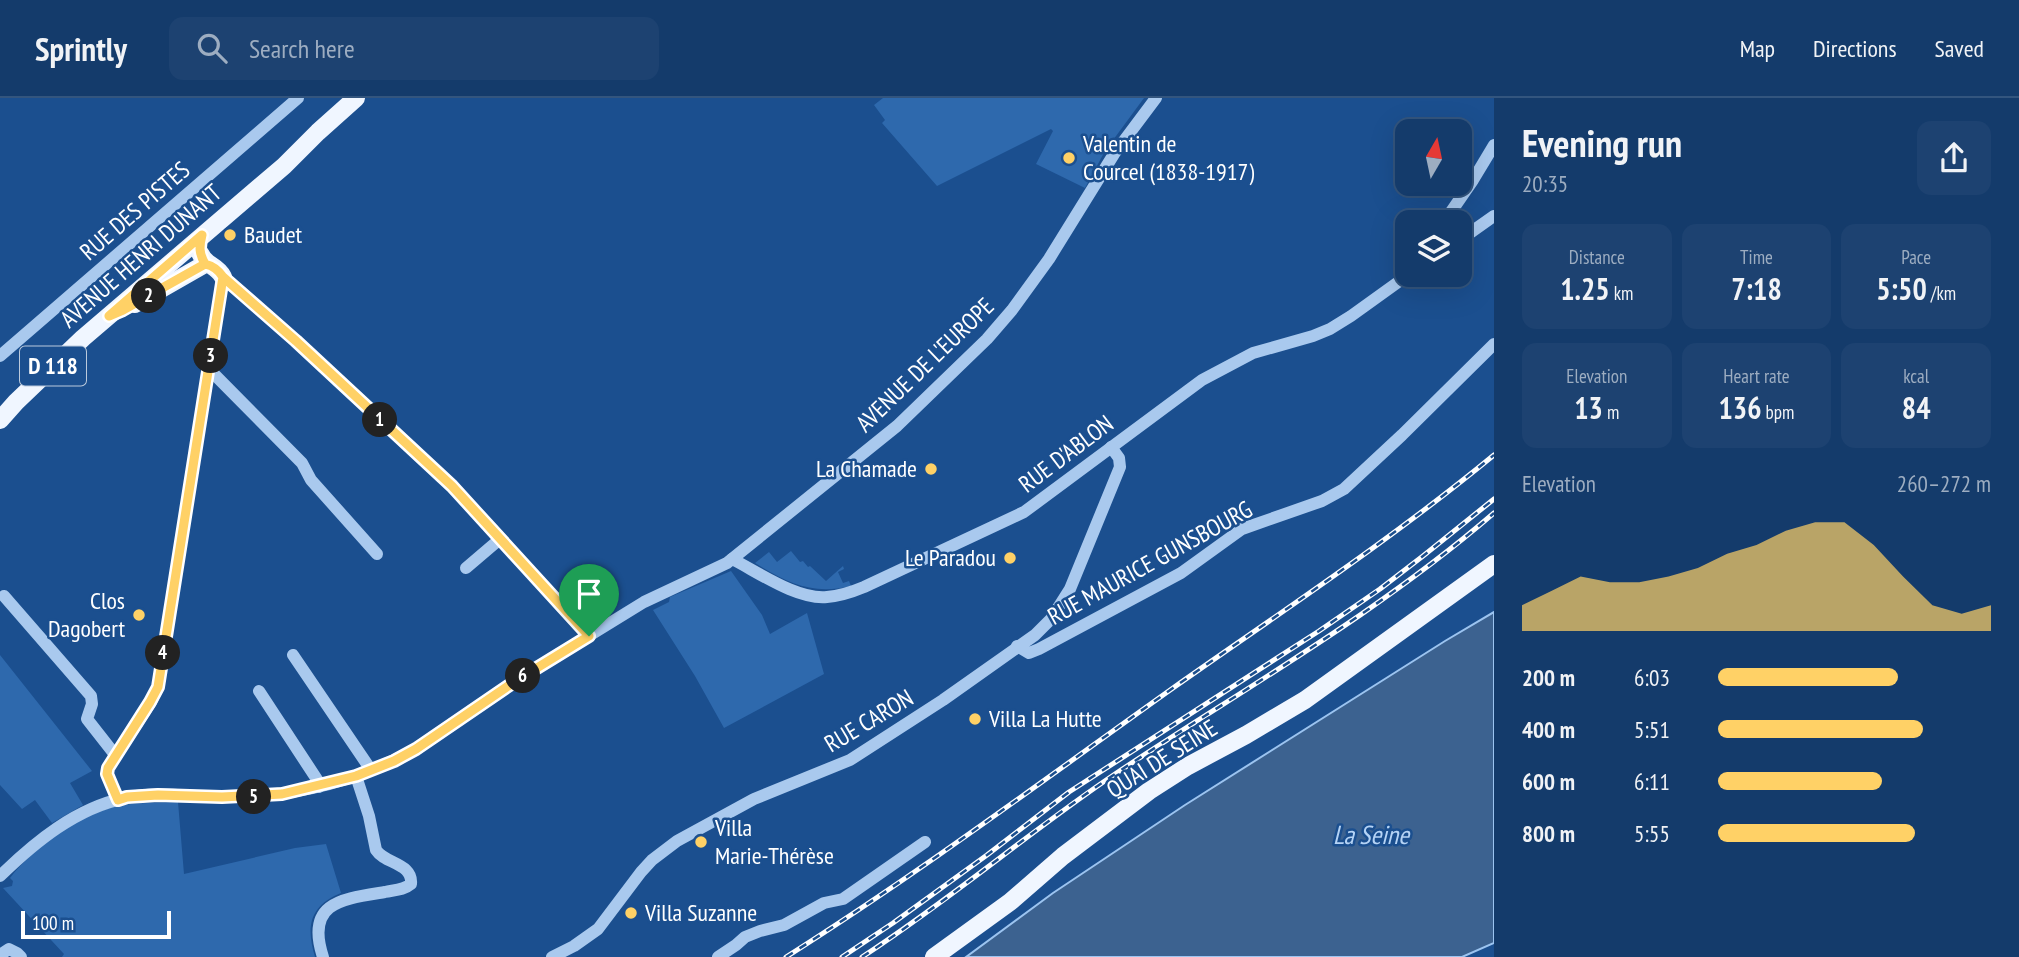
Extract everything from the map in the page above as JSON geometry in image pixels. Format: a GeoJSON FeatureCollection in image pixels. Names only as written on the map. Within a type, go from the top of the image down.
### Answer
{"type":"FeatureCollection","features":[{"type":"Feature","properties":{"kind":"main road","name":"AVENUE HENRI DUNANT"},"geometry":{"type":"LineString","coordinates":[[0,420],[109,316],[284,166],[356,98]]}},
{"type":"Feature","properties":{"kind":"main road","name":"AVENUE HENRI DUNANT"},"geometry":{"type":"LineString","coordinates":[[0,408],[42,363],[95,316],[278,160],[318,132]]}},
{"type":"Feature","properties":{"kind":"main road"},"geometry":{"type":"LineString","coordinates":[[202,235],[199,250],[205,264]]}},
{"type":"Feature","properties":{"kind":"main road"},"geometry":{"type":"LineString","coordinates":[[109,316],[205,264],[220,271],[223,277]]}},
{"type":"Feature","properties":{"kind":"main road","name":"QUAI DE SEINE"},"geometry":{"type":"LineString","coordinates":[[934,957],[1010,902],[1063,856],[1149,791],[1306,700],[1494,564]]}},
{"type":"Feature","properties":{"kind":"street","name":"RUE DES PISTES"},"geometry":{"type":"LineString","coordinates":[[0,356],[298,98]]}},
{"type":"Feature","properties":{"kind":"street","name":"AVENUE DE L'EUROPE"},"geometry":{"type":"LineString","coordinates":[[0,876],[44,836],[88,811],[127,797],[251,797],[282,794],[319,787],[371,771],[416,749],[514,682],[644,602],[732,559],[897,426],[987,339],[1049,259],[1114,154],[1156,98]]}},
{"type":"Feature","properties":{"kind":"street"},"geometry":{"type":"LineString","coordinates":[[1452,210],[1494,145]]}},
{"type":"Feature","properties":{"kind":"street"},"geometry":{"type":"LineString","coordinates":[[1472,232],[1494,216]]}},
{"type":"Feature","properties":{"kind":"street"},"geometry":{"type":"LineString","coordinates":[[118,800],[107,774],[108,768],[158,687],[223,277]]}},
{"type":"Feature","properties":{"kind":"street"},"geometry":{"type":"LineString","coordinates":[[223,277],[452,486],[589,636]]}},
{"type":"Feature","properties":{"kind":"street","name":"RUE D'ABLON"},"geometry":{"type":"LineString","coordinates":[[732,559],[800,593],[826,597],[847,593],[1014,517],[1057,489],[1202,380],[1253,353],[1313,336],[1330,328],[1395,284]]}},
{"type":"Feature","properties":{"kind":"street","name":"RUE MAURICE GUNSBOURG"},"geometry":{"type":"LineString","coordinates":[[1017,646],[1029,653],[1040,649],[1181,573],[1242,530],[1322,501],[1344,489],[1494,344]]}},
{"type":"Feature","properties":{"kind":"street"},"geometry":{"type":"LineString","coordinates":[[209,369],[302,463],[311,480],[377,554]]}},
{"type":"Feature","properties":{"kind":"street","name":"RUE CARON"},"geometry":{"type":"LineString","coordinates":[[552,957],[598,929],[641,872],[677,841],[754,799],[850,760],[943,701],[1035,635],[1051,619],[1070,589],[1120,467],[1119,458],[1111,447]]}},
{"type":"Feature","properties":{"kind":"street"},"geometry":{"type":"LineString","coordinates":[[466,568],[500,539]]}},
{"type":"Feature","properties":{"kind":"street"},"geometry":{"type":"LineString","coordinates":[[4,596],[91,696],[88,719],[116,756]]}},
{"type":"Feature","properties":{"kind":"street"},"geometry":{"type":"LineString","coordinates":[[293,655],[371,771]]}},
{"type":"Feature","properties":{"kind":"street"},"geometry":{"type":"LineString","coordinates":[[259,691],[318,781],[319,787]]}},
{"type":"Feature","properties":{"kind":"street"},"geometry":{"type":"LineString","coordinates":[[323,957],[317,933],[319,922],[326,910],[363,895],[405,888],[412,877],[408,871],[379,855],[376,850],[369,816],[356,776]]}},
{"type":"Feature","properties":{"kind":"street"},"geometry":{"type":"LineString","coordinates":[[718,957],[745,937],[784,925],[824,903],[843,899],[925,842]]}},
{"type":"Feature","properties":{"kind":"street"},"geometry":{"type":"LineString","coordinates":[[0,955],[9,949],[21,957]]}},
{"type":"Feature","properties":{"kind":"shaded area"},"geometry":{"type":"Polygon","coordinates":[[[883,98],[1144,98],[1105,151],[1085,188],[1036,164],[1053,131],[1051,129],[937,186],[882,123],[885,120],[874,105],[883,98]]]}},
{"type":"Feature","properties":{"kind":"shaded area"},"geometry":{"type":"Polygon","coordinates":[[[791,551],[800,562],[810,566],[826,581],[843,566],[844,569],[838,572],[843,583],[849,581],[851,586],[825,589],[801,586],[755,563],[769,552],[777,562],[791,551]]]}},
{"type":"Feature","properties":{"kind":"shaded area"},"geometry":{"type":"Polygon","coordinates":[[[731,571],[762,615],[770,634],[807,613],[824,674],[724,728],[653,610],[669,602],[670,597],[731,571]]]}},
{"type":"Feature","properties":{"kind":"shaded area"},"geometry":{"type":"Polygon","coordinates":[[[0,655],[92,771],[70,783],[83,805],[52,823],[35,800],[22,809],[0,785],[0,655]]]}},
{"type":"Feature","properties":{"kind":"shaded area"},"geometry":{"type":"Polygon","coordinates":[[[178,802],[184,874],[295,848],[326,844],[341,893],[330,898],[316,911],[311,927],[315,957],[62,957],[64,954],[3,888],[12,886],[13,881],[10,878],[31,855],[88,816],[125,805],[178,802]]]}},
{"type":"Feature","properties":{"kind":"water","name":"La Seine"},"geometry":{"type":"Polygon","coordinates":[[[1494,612],[1494,943],[1462,957],[966,957],[1053,893],[1185,805],[1494,612]]]}},
{"type":"Feature","properties":{"kind":"railway"},"geometry":{"type":"LineString","coordinates":[[786,957],[933,859],[1336,574],[1494,455]]}},
{"type":"Feature","properties":{"kind":"railway"},"geometry":{"type":"LineString","coordinates":[[842,957],[987,855],[1069,792],[1380,589],[1494,499]]}},
{"type":"Feature","properties":{"kind":"railway"},"geometry":{"type":"LineString","coordinates":[[862,957],[927,913],[1115,774],[1356,618],[1449,550],[1494,513]]}},
{"type":"Feature","properties":{"kind":"place","name":"Valentin de Courcel (1838-1917)"},"geometry":{"type":"Point","coordinates":[1069,158]}},
{"type":"Feature","properties":{"kind":"place","name":"Baudet"},"geometry":{"type":"Point","coordinates":[230,235]}},
{"type":"Feature","properties":{"kind":"place","name":"La Chamade"},"geometry":{"type":"Point","coordinates":[931,469]}},
{"type":"Feature","properties":{"kind":"place","name":"Le Paradou"},"geometry":{"type":"Point","coordinates":[1010,558]}},
{"type":"Feature","properties":{"kind":"place","name":"Clos Dagobert"},"geometry":{"type":"Point","coordinates":[139,615]}},
{"type":"Feature","properties":{"kind":"place","name":"Villa La Hutte"},"geometry":{"type":"Point","coordinates":[975,719]}},
{"type":"Feature","properties":{"kind":"place","name":"Villa Marie-Thérèse"},"geometry":{"type":"Point","coordinates":[701,842]}},
{"type":"Feature","properties":{"kind":"place","name":"Villa Suzanne"},"geometry":{"type":"Point","coordinates":[631,913]}},
{"type":"Feature","properties":{"kind":"route"},"geometry":{"type":"LineString","coordinates":[[589,636],[452,486],[223,277],[213,266],[205,264],[109,316],[202,235],[199,250],[201,256],[205,264],[213,266],[220,271],[223,277],[158,687],[108,768],[107,774],[118,800],[158,795],[251,797],[282,794],[356,776],[416,749],[514,682],[589,636]]}}]}
